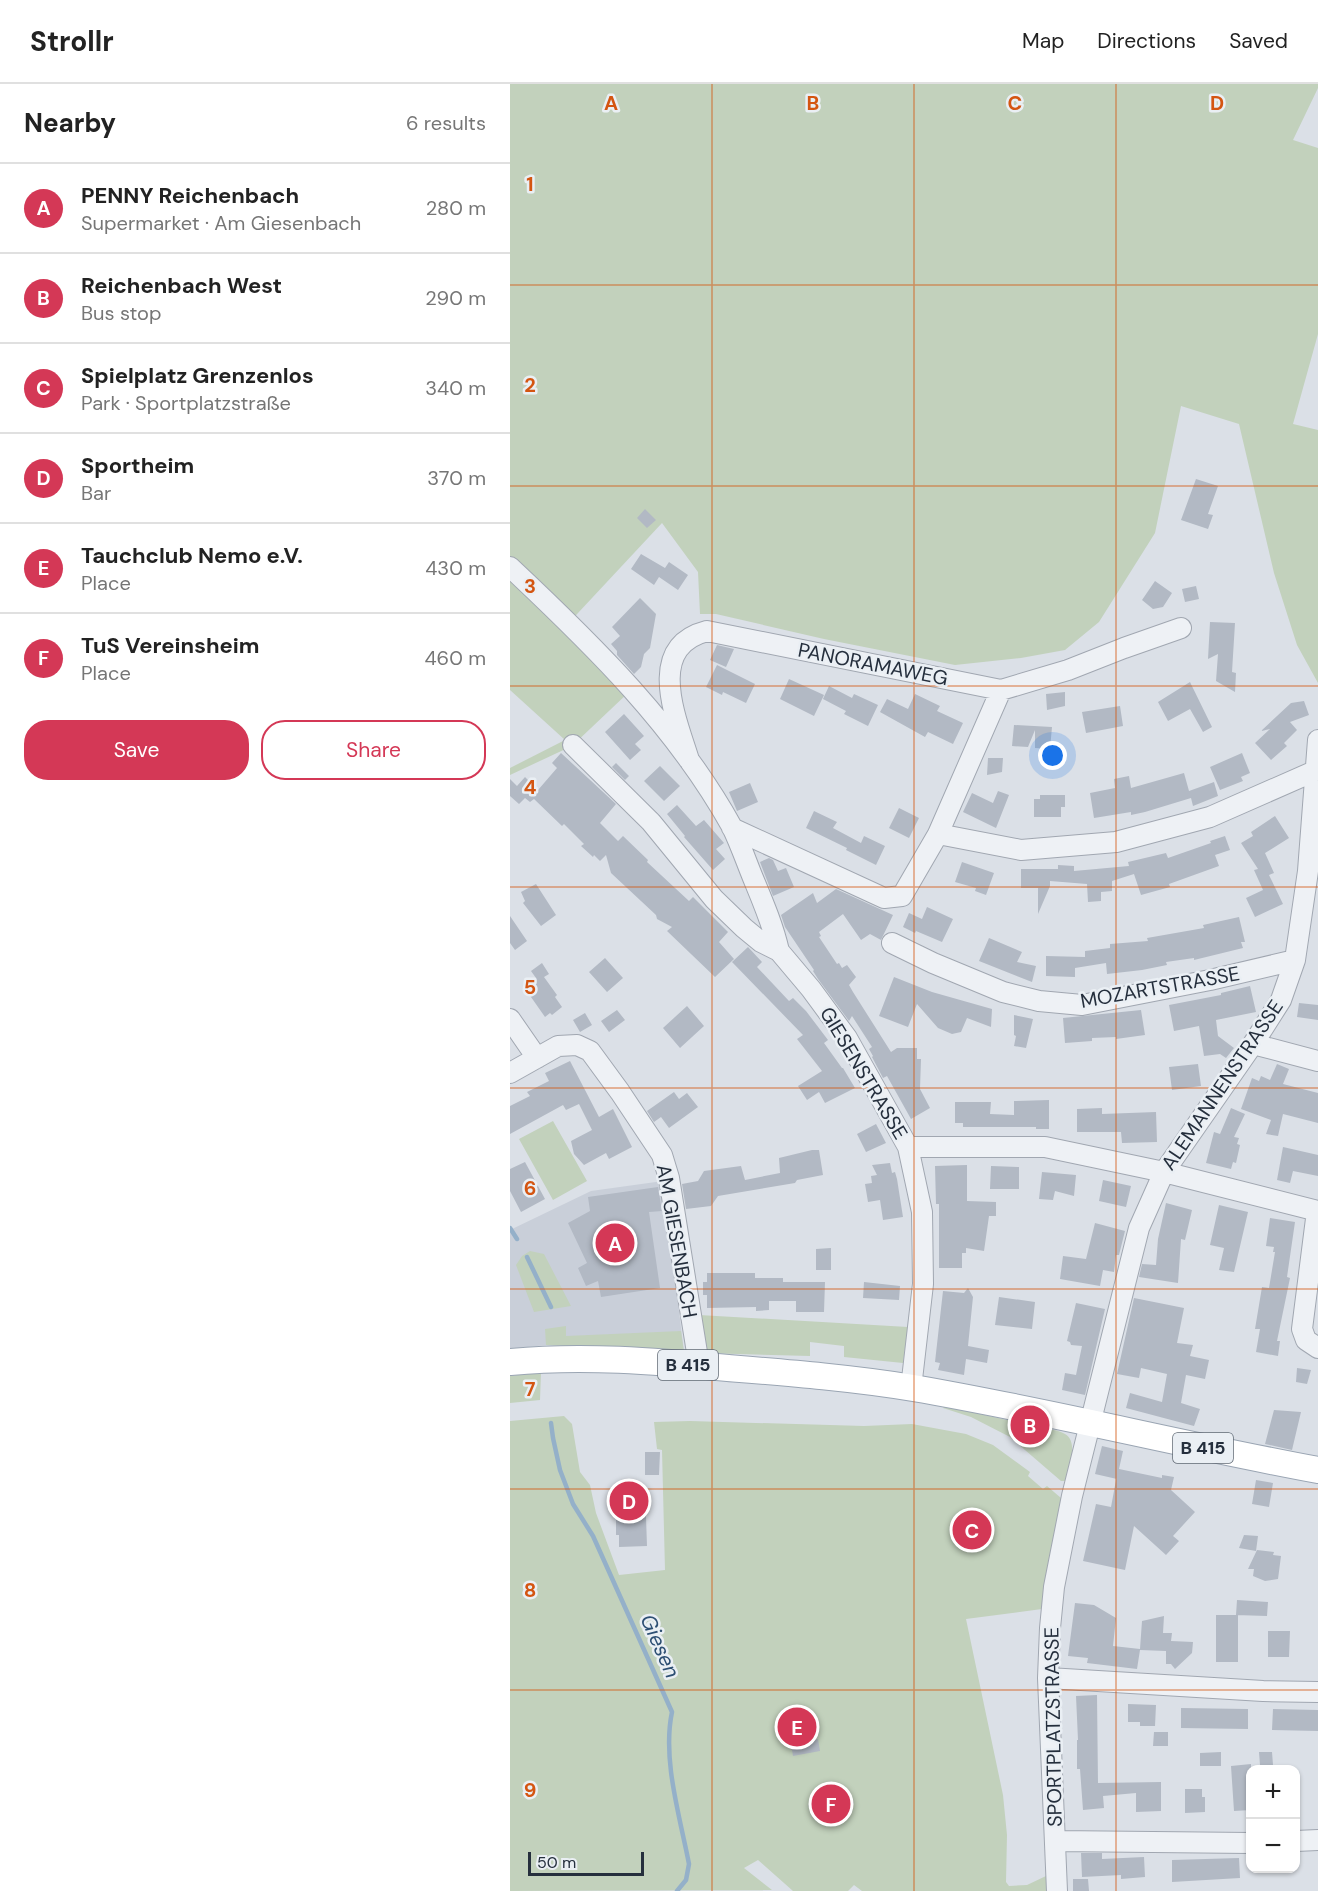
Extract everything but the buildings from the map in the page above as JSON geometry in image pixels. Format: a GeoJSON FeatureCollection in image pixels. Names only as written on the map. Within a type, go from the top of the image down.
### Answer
{"type":"FeatureCollection","features":[{"type":"Feature","properties":{"kind":"main road","name":"B 415"},"geometry":{"type":"LineString","coordinates":[[510,1362],[546,1358],[699,1365],[911,1388],[1089,1422],[1248,1458],[1318,1470]]}},
{"type":"Feature","properties":{"kind":"street","name":"GIESENSTRASSE"},"geometry":{"type":"LineString","coordinates":[[510,567],[562,615],[632,687],[689,760],[732,828],[774,928],[779,951]]}},
{"type":"Feature","properties":{"kind":"street","name":"PANORAMAWEG"},"geometry":{"type":"LineString","coordinates":[[689,760],[672,706],[669,674],[675,652],[692,635],[707,631],[1002,690],[1068,670],[1181,628]]}},
{"type":"Feature","properties":{"kind":"street"},"geometry":{"type":"LineString","coordinates":[[732,828],[884,898],[902,896],[938,834],[1002,690]]}},
{"type":"Feature","properties":{"kind":"street","name":"ALEMANNENSTRASSE"},"geometry":{"type":"LineString","coordinates":[[1089,1422],[1139,1228],[1164,1172],[1281,1000],[1295,960],[1308,871],[1318,740]]}},
{"type":"Feature","properties":{"kind":"street","name":"GIESENSTRASSE"},"geometry":{"type":"LineString","coordinates":[[573,745],[651,822],[714,899],[761,942],[779,951],[811,989],[847,1038],[908,1147],[922,1212],[923,1284],[911,1388]]}},
{"type":"Feature","properties":{"kind":"street"},"geometry":{"type":"LineString","coordinates":[[938,834],[1022,850],[1116,842],[1210,817],[1317,770]]}},
{"type":"Feature","properties":{"kind":"street","name":"MOZARTSTRASSE"},"geometry":{"type":"LineString","coordinates":[[892,943],[1003,992],[1039,1001],[1082,1005],[1210,980],[1295,960]]}},
{"type":"Feature","properties":{"kind":"street"},"geometry":{"type":"LineString","coordinates":[[510,1019],[537,1058]]}},
{"type":"Feature","properties":{"kind":"street"},"geometry":{"type":"LineString","coordinates":[[1253,1044],[1318,1061]]}},
{"type":"Feature","properties":{"kind":"street","name":"AM GIESENBACH"},"geometry":{"type":"LineString","coordinates":[[510,1073],[558,1046],[577,1045],[590,1051],[662,1155],[669,1178],[699,1365]]}},
{"type":"Feature","properties":{"kind":"street"},"geometry":{"type":"LineString","coordinates":[[908,1147],[1045,1147],[1164,1172],[1317,1211],[1302,1329],[1306,1340],[1318,1348]]}},
{"type":"Feature","properties":{"kind":"street","name":"SPORTPLATZSTRASSE"},"geometry":{"type":"LineString","coordinates":[[1057,1891],[1048,1678],[1050,1628],[1054,1587],[1089,1422]]}},
{"type":"Feature","properties":{"kind":"street"},"geometry":{"type":"LineString","coordinates":[[1048,1678],[1263,1691],[1318,1692]]}},
{"type":"Feature","properties":{"kind":"street"},"geometry":{"type":"LineString","coordinates":[[1300,1841],[1318,1840]]}},
{"type":"Feature","properties":{"kind":"street"},"geometry":{"type":"LineString","coordinates":[[1056,1841],[1246,1843]]}},
{"type":"Feature","properties":{"kind":"shaded area"},"geometry":{"type":"Polygon","coordinates":[[[663,1181],[684,1352],[546,1345],[510,1349],[510,1230],[591,1191],[663,1181]]]}},
{"type":"Feature","properties":{"kind":"green space"},"geometry":{"type":"Polygon","coordinates":[[[510,84],[1318,84],[1293,140],[1318,148],[1318,334],[1293,424],[1318,430],[1318,683],[1297,645],[1274,573],[1239,424],[1181,406],[1155,533],[1099,622],[1065,650],[1021,658],[955,665],[824,639],[716,614],[700,614],[698,572],[662,523],[564,628],[629,692],[572,746],[510,775],[510,768],[565,740],[510,690],[510,84]]]}},
{"type":"Feature","properties":{"kind":"green space"},"geometry":{"type":"Polygon","coordinates":[[[553,1121],[587,1181],[553,1200],[519,1139],[553,1121]]]}},
{"type":"Feature","properties":{"kind":"green space"},"geometry":{"type":"Polygon","coordinates":[[[530,1251],[544,1254],[571,1306],[534,1312],[516,1265],[522,1256],[530,1251]]]}},
{"type":"Feature","properties":{"kind":"green space"},"geometry":{"type":"Polygon","coordinates":[[[699,1315],[908,1327],[903,1363],[844,1357],[844,1346],[810,1342],[810,1356],[702,1353],[699,1315]]]}},
{"type":"Feature","properties":{"kind":"green space"},"geometry":{"type":"Polygon","coordinates":[[[566,1326],[566,1336],[681,1331],[684,1352],[546,1345],[545,1329],[566,1326]]]}},
{"type":"Feature","properties":{"kind":"green space"},"geometry":{"type":"Polygon","coordinates":[[[541,1372],[540,1400],[510,1403],[510,1376],[541,1372]]]}},
{"type":"Feature","properties":{"kind":"green space"},"geometry":{"type":"Polygon","coordinates":[[[945,1406],[1025,1424],[1025,1426],[1040,1431],[1041,1428],[1065,1434],[1069,1438],[1072,1449],[1066,1481],[1061,1481],[1010,1437],[971,1417],[943,1408],[945,1406]]]}},
{"type":"Feature","properties":{"kind":"green space"},"geometry":{"type":"Polygon","coordinates":[[[564,1416],[572,1424],[580,1472],[590,1485],[596,1513],[619,1575],[665,1570],[662,1450],[657,1449],[654,1422],[864,1426],[912,1424],[966,1434],[993,1445],[1030,1472],[1028,1476],[1043,1489],[1047,1486],[1061,1498],[1042,1609],[966,1619],[1003,1795],[1007,1835],[1006,1882],[1009,1886],[1027,1885],[1046,1876],[1046,1891],[862,1891],[854,1885],[848,1891],[793,1891],[758,1860],[744,1868],[772,1890],[510,1891],[510,1421],[564,1416]]]}},
{"type":"Feature","properties":{"kind":"waterway","name":"Giesen"},"geometry":{"type":"LineString","coordinates":[[510,1228],[517,1239]]}},
{"type":"Feature","properties":{"kind":"waterway","name":"Giesen"},"geometry":{"type":"LineString","coordinates":[[527,1257],[551,1307]]}},
{"type":"Feature","properties":{"kind":"waterway","name":"Giesen"},"geometry":{"type":"LineString","coordinates":[[551,1423],[560,1470],[573,1504],[593,1536],[672,1712],[669,1730],[671,1768],[689,1864],[686,1880],[677,1891]]}},
{"type":"Feature","properties":{"kind":"place","name":"PENNY Reichenbach"},"geometry":{"type":"Point","coordinates":[615,1243]}},
{"type":"Feature","properties":{"kind":"place","name":"Reichenbach West"},"geometry":{"type":"Point","coordinates":[1030,1425]}},
{"type":"Feature","properties":{"kind":"place","name":"Sportheim"},"geometry":{"type":"Point","coordinates":[629,1501]}},
{"type":"Feature","properties":{"kind":"place","name":"Spielplatz Grenzenlos"},"geometry":{"type":"Point","coordinates":[972,1530]}},
{"type":"Feature","properties":{"kind":"place","name":"Tauchclub Nemo e.V."},"geometry":{"type":"Point","coordinates":[797,1727]}},
{"type":"Feature","properties":{"kind":"place","name":"TuS Vereinsheim"},"geometry":{"type":"Point","coordinates":[831,1804]}}]}
